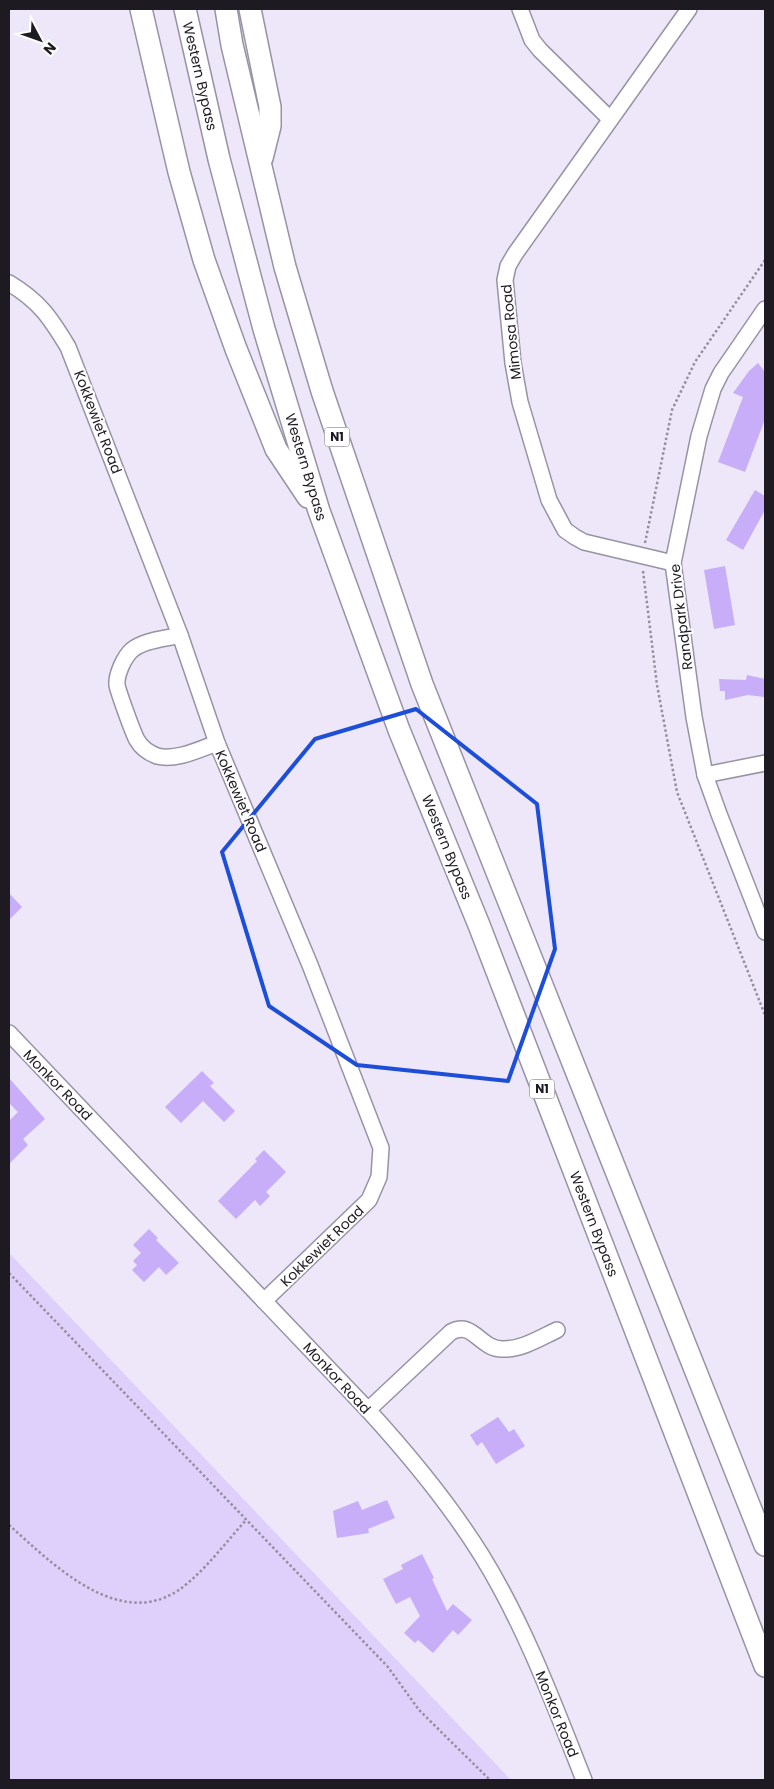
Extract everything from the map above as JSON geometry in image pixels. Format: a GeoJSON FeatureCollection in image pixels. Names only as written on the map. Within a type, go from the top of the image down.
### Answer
{"type":"FeatureCollection","features":[{"type":"Feature","properties":{"kind":"highway"},"geometry":{"type":"LineString","coordinates":[[141,9],[179,172],[207,269],[236,349],[276,449],[318,511]]}},
{"type":"Feature","properties":{"kind":"highway","name":"Western Bypass"},"geometry":{"type":"LineString","coordinates":[[185,9],[219,159],[252,282],[318,511],[399,730],[479,925],[765,1666]]}},
{"type":"Feature","properties":{"kind":"highway","name":"N1"},"geometry":{"type":"LineString","coordinates":[[226,9],[232,45],[285,267],[322,391],[422,684],[765,1545]]}},
{"type":"Feature","properties":{"kind":"highway"},"geometry":{"type":"LineString","coordinates":[[250,9],[270,107],[270,126],[261,162]]}},
{"type":"Feature","properties":{"kind":"street"},"geometry":{"type":"LineString","coordinates":[[520,9],[532,40],[540,50],[610,119]]}},
{"type":"Feature","properties":{"kind":"street","name":"Mimosa Road"},"geometry":{"type":"LineString","coordinates":[[674,563],[595,546],[574,537],[565,530],[548,500],[520,402],[513,363],[505,280],[508,266],[515,254],[689,9]]}},
{"type":"Feature","properties":{"kind":"street","name":"Kokkewiet Road"},"geometry":{"type":"LineString","coordinates":[[9,283],[44,309],[68,347],[180,636],[217,743],[310,964],[381,1148],[379,1177],[369,1200],[264,1301]]}},
{"type":"Feature","properties":{"kind":"street","name":"Randpark Drive"},"geometry":{"type":"LineString","coordinates":[[765,310],[721,373],[713,389],[699,436],[674,563],[693,707],[705,775],[765,932]]}},
{"type":"Feature","properties":{"kind":"street"},"geometry":{"type":"LineString","coordinates":[[180,636],[143,644],[132,651],[119,673],[117,685],[137,740],[146,750],[158,756],[171,757],[217,743]]}},
{"type":"Feature","properties":{"kind":"street"},"geometry":{"type":"LineString","coordinates":[[705,775],[765,762]]}},
{"type":"Feature","properties":{"kind":"street","name":"Monkor Road"},"geometry":{"type":"LineString","coordinates":[[9,1033],[368,1410],[434,1486],[482,1556],[525,1636],[584,1780]]}},
{"type":"Feature","properties":{"kind":"street"},"geometry":{"type":"LineString","coordinates":[[368,1410],[456,1329],[466,1329],[489,1347],[504,1350],[527,1344],[557,1330]]}},
{"type":"Feature","properties":{"kind":"path"},"geometry":{"type":"LineString","coordinates":[[9,1273],[388,1667],[419,1710],[490,1780]]}},
{"type":"Feature","properties":{"kind":"path"},"geometry":{"type":"LineString","coordinates":[[9,1525],[56,1567],[106,1598],[126,1603],[159,1601],[189,1583],[246,1520]]}},
{"type":"Feature","properties":{"kind":"highlighted area"},"geometry":{"type":"Polygon","coordinates":[[[416,709],[537,804],[555,949],[508,1081],[357,1065],[269,1006],[222,852],[315,739],[416,709]]]}},
{"type":"Feature","properties":{"kind":"shaded area"},"geometry":{"type":"Polygon","coordinates":[[[9,1253],[511,1780],[9,1780],[9,1253]]]}},
{"type":"Feature","properties":{"kind":"building"},"geometry":{"type":"Polygon","coordinates":[[[758,363],[765,372],[765,419],[745,472],[718,462],[743,397],[733,393],[749,371],[758,363]]]}},
{"type":"Feature","properties":{"kind":"building"},"geometry":{"type":"Polygon","coordinates":[[[755,490],[765,496],[765,510],[743,550],[726,540],[755,490]]]}},
{"type":"Feature","properties":{"kind":"building"},"geometry":{"type":"Polygon","coordinates":[[[725,566],[735,625],[714,629],[704,570],[725,566]]]}},
{"type":"Feature","properties":{"kind":"building"},"geometry":{"type":"Polygon","coordinates":[[[747,675],[765,679],[765,697],[748,695],[725,700],[725,691],[720,691],[719,679],[746,680],[747,675]]]}},
{"type":"Feature","properties":{"kind":"building"},"geometry":{"type":"Polygon","coordinates":[[[9,893],[22,907],[9,920],[9,893]]]}},
{"type":"Feature","properties":{"kind":"building"},"geometry":{"type":"Polygon","coordinates":[[[202,1071],[214,1083],[210,1086],[235,1111],[224,1122],[203,1101],[181,1123],[165,1107],[202,1071]]]}},
{"type":"Feature","properties":{"kind":"building"},"geometry":{"type":"Polygon","coordinates":[[[9,1078],[45,1119],[23,1139],[28,1145],[9,1164],[9,1121],[18,1112],[9,1103],[9,1078]]]}},
{"type":"Feature","properties":{"kind":"building"},"geometry":{"type":"Polygon","coordinates":[[[264,1150],[286,1172],[266,1192],[270,1196],[260,1206],[255,1200],[236,1219],[218,1201],[257,1161],[255,1159],[264,1150]]]}},
{"type":"Feature","properties":{"kind":"building"},"geometry":{"type":"Polygon","coordinates":[[[149,1229],[158,1238],[156,1240],[179,1263],[166,1275],[159,1267],[144,1282],[132,1270],[137,1265],[133,1261],[141,1253],[133,1245],[149,1229]]]}},
{"type":"Feature","properties":{"kind":"building"},"geometry":{"type":"Polygon","coordinates":[[[498,1417],[509,1432],[514,1429],[525,1446],[496,1464],[482,1442],[477,1446],[470,1435],[498,1417]]]}},
{"type":"Feature","properties":{"kind":"building"},"geometry":{"type":"Polygon","coordinates":[[[387,1500],[395,1518],[368,1529],[369,1533],[337,1538],[333,1511],[358,1501],[362,1510],[387,1500]]]}},
{"type":"Feature","properties":{"kind":"building"},"geometry":{"type":"Polygon","coordinates":[[[422,1554],[447,1611],[453,1604],[472,1620],[458,1635],[453,1630],[433,1653],[418,1640],[415,1643],[404,1633],[420,1616],[410,1597],[396,1604],[383,1579],[403,1569],[401,1565],[422,1554]]]}}]}
